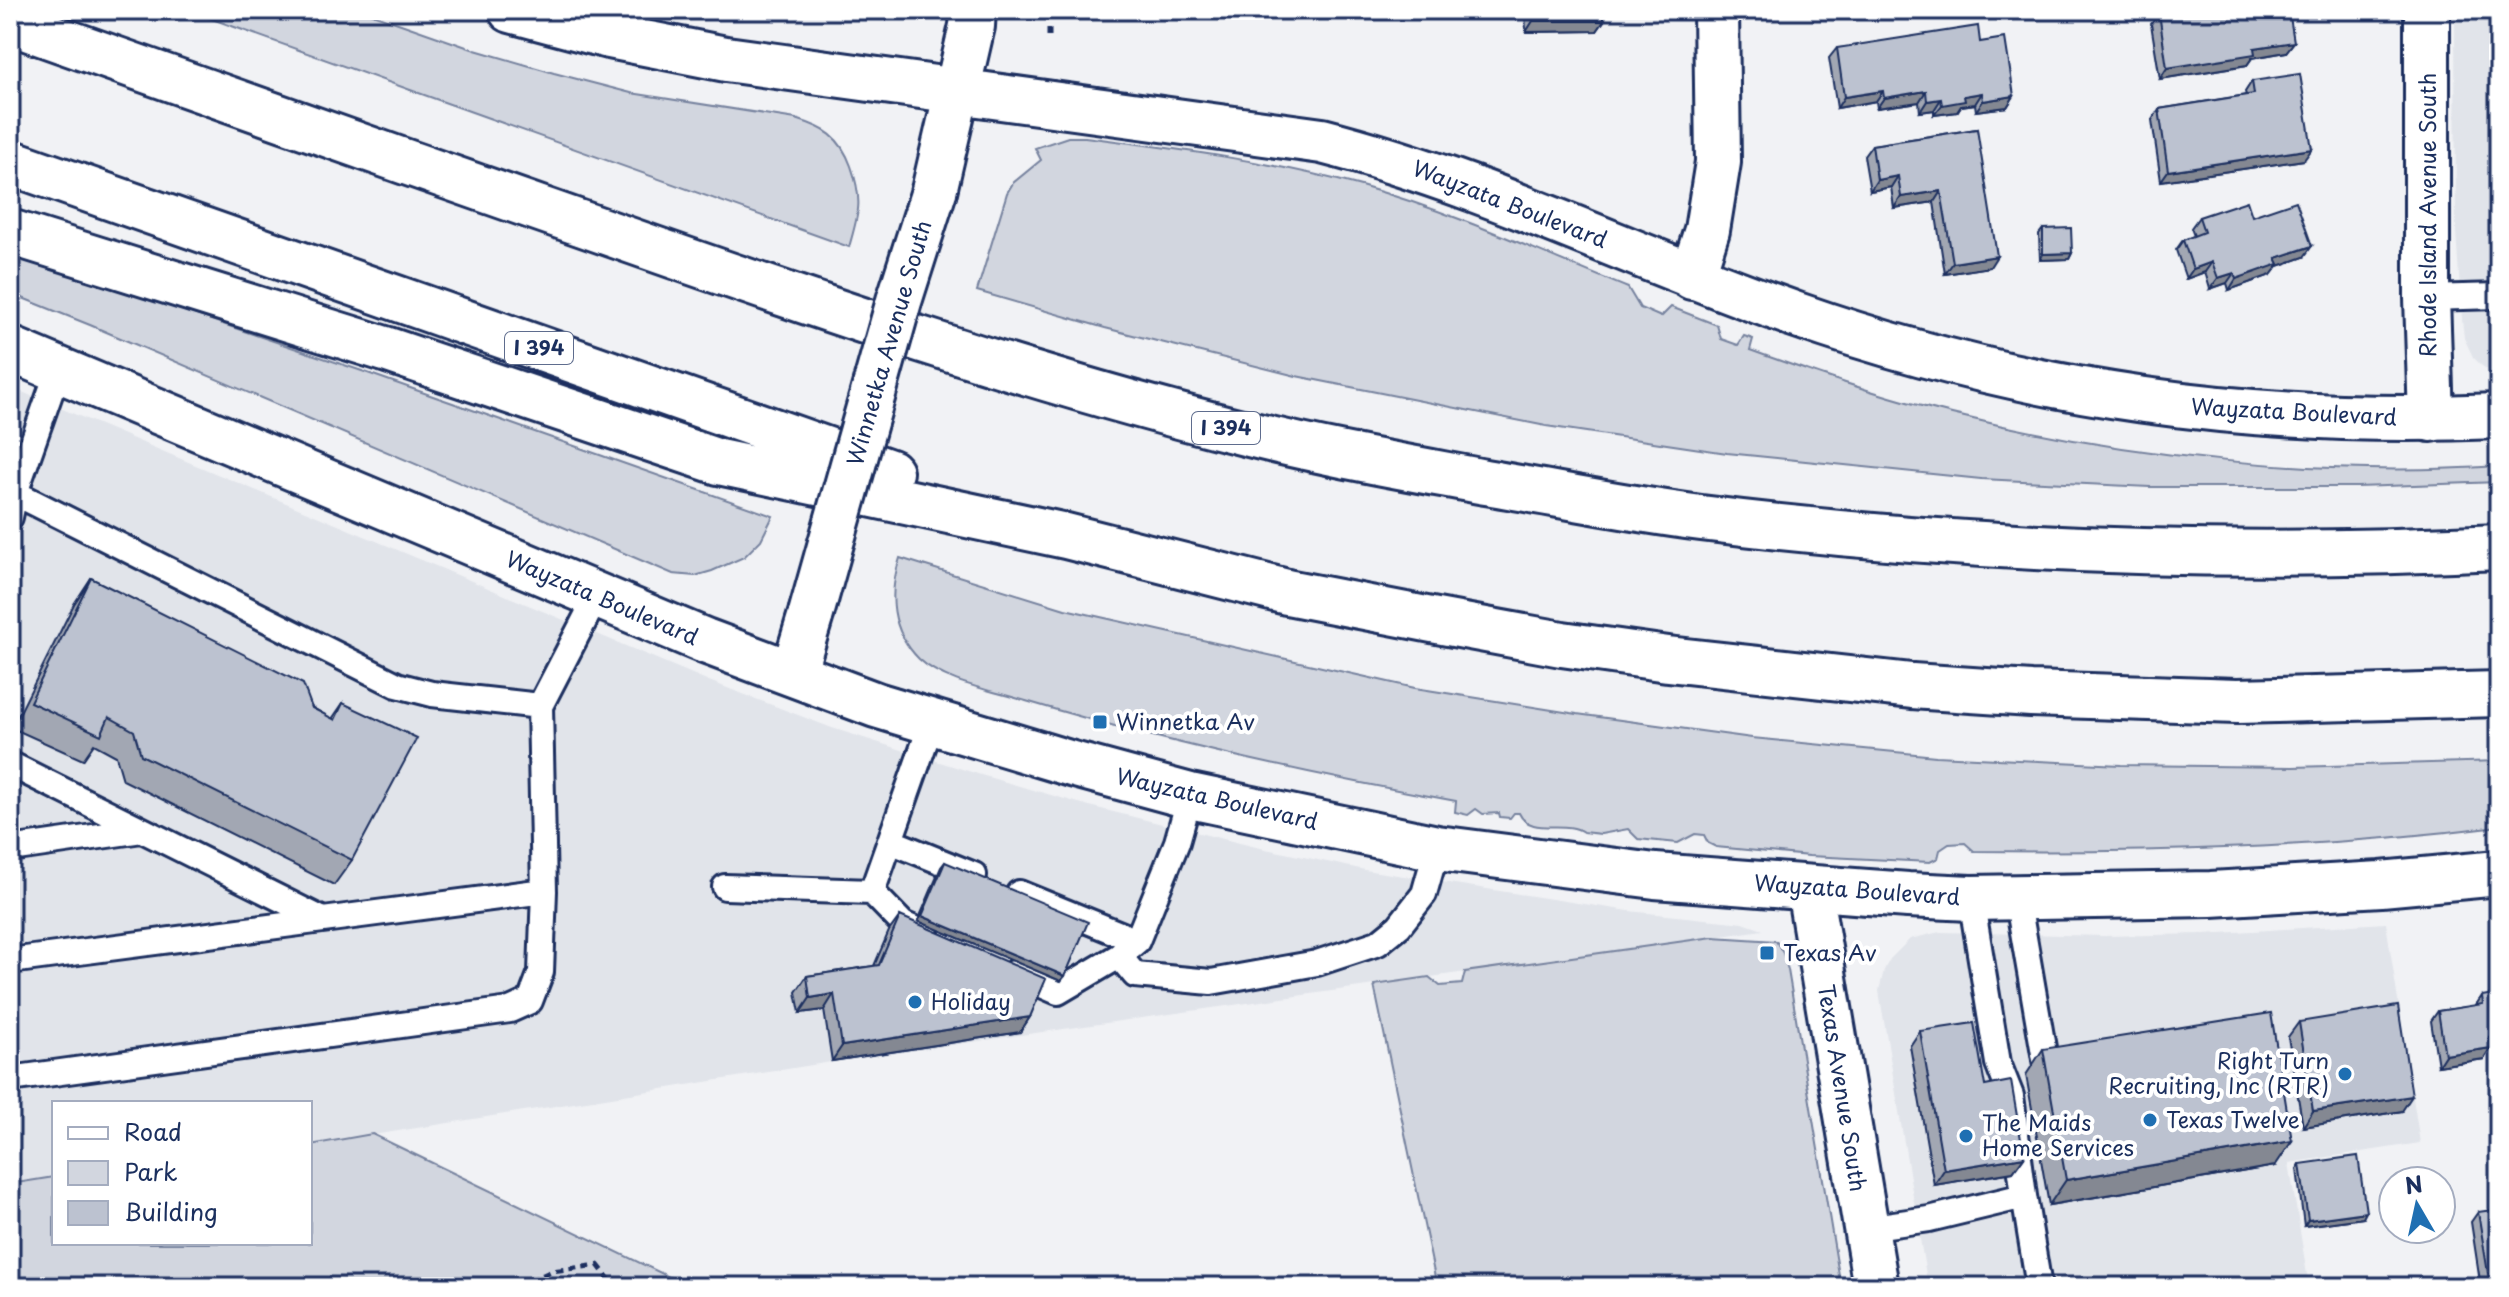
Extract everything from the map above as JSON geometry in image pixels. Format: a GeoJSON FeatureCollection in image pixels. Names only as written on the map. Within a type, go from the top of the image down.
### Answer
{"type":"FeatureCollection","features":[{"type":"Feature","properties":{"kind":"main road","name":"Wayzata Boulevard"},"geometry":{"type":"LineString","coordinates":[[511,10],[609,36],[726,59],[1322,141],[1351,148],[1472,187],[1564,222],[1692,277],[1889,345],[2043,384],[2216,410],[2329,418],[2499,416]]}},
{"type":"Feature","properties":{"kind":"main road","name":"Winnetka Avenue South"},"geometry":{"type":"LineString","coordinates":[[793,674],[899,301],[934,191],[973,10]]}},
{"type":"Feature","properties":{"kind":"main road"},"geometry":{"type":"LineString","coordinates":[[1692,277],[1707,230],[1718,162],[1716,10]]}},
{"type":"Feature","properties":{"kind":"main road","name":"Rhode Island Avenue South"},"geometry":{"type":"LineString","coordinates":[[2427,10],[2427,298],[2431,419]]}},
{"type":"Feature","properties":{"kind":"main road","name":"I 394"},"geometry":{"type":"LineString","coordinates":[[10,22],[741,280],[1090,391],[1263,437],[1427,471],[1698,518],[1919,540],[2238,554],[2378,553],[2499,547]]}},
{"type":"Feature","properties":{"kind":"main road","name":"I 394"},"geometry":{"type":"LineString","coordinates":[[10,162],[1066,536],[1287,592],[1562,644],[1912,686],[2154,699],[2330,700],[2499,694]]}},
{"type":"Feature","properties":{"kind":"main road"},"geometry":{"type":"LineString","coordinates":[[10,232],[385,349],[719,462],[1066,536]]}},
{"type":"Feature","properties":{"kind":"main road","name":"Wayzata Boulevard"},"geometry":{"type":"LineString","coordinates":[[10,349],[705,641],[876,705],[1190,796],[1437,848],[1655,876],[1809,889],[1971,898],[2211,894],[2499,873]]}},
{"type":"Feature","properties":{"kind":"main road","name":"Texas Avenue South"},"geometry":{"type":"LineString","coordinates":[[1809,889],[1876,1287]]}},
{"type":"Feature","properties":{"kind":"lane"},"geometry":{"type":"LineString","coordinates":[[2427,298],[2499,296]]}},
{"type":"Feature","properties":{"kind":"lane"},"geometry":{"type":"LineString","coordinates":[[59,368],[13,505],[397,685],[432,694],[540,706]]}},
{"type":"Feature","properties":{"kind":"lane"},"geometry":{"type":"LineString","coordinates":[[10,1079],[510,1010],[530,1001],[541,972],[544,891],[540,706],[597,596]]}},
{"type":"Feature","properties":{"kind":"lane"},"geometry":{"type":"LineString","coordinates":[[872,892],[932,722]]}},
{"type":"Feature","properties":{"kind":"lane"},"geometry":{"type":"LineString","coordinates":[[10,764],[323,920]]}},
{"type":"Feature","properties":{"kind":"lane"},"geometry":{"type":"LineString","coordinates":[[988,961],[1058,992],[1128,948],[1177,842],[1190,796]]}},
{"type":"Feature","properties":{"kind":"lane"},"geometry":{"type":"LineString","coordinates":[[10,849],[142,830]]}},
{"type":"Feature","properties":{"kind":"lane"},"geometry":{"type":"LineString","coordinates":[[890,841],[1128,948]]}},
{"type":"Feature","properties":{"kind":"lane"},"geometry":{"type":"LineString","coordinates":[[1128,948],[1135,975],[1211,982],[1317,963],[1378,943],[1399,926],[1424,894],[1437,848]]}},
{"type":"Feature","properties":{"kind":"lane"},"geometry":{"type":"LineString","coordinates":[[725,887],[872,892],[903,924],[945,943]]}},
{"type":"Feature","properties":{"kind":"lane"},"geometry":{"type":"LineString","coordinates":[[10,961],[544,891]]}},
{"type":"Feature","properties":{"kind":"lane"},"geometry":{"type":"LineString","coordinates":[[2017,897],[2047,1071]]}},
{"type":"Feature","properties":{"kind":"lane"},"geometry":{"type":"LineString","coordinates":[[1971,898],[1998,1063],[2011,1096],[2039,1287]]}},
{"type":"Feature","properties":{"kind":"lane"},"geometry":{"type":"LineString","coordinates":[[1866,1228],[1929,1219],[2024,1196]]}},
{"type":"Feature","properties":{"kind":"path"},"geometry":{"type":"LineString","coordinates":[[1049,28],[1049,36]]}},
{"type":"Feature","properties":{"kind":"path"},"geometry":{"type":"LineString","coordinates":[[517,1287],[552,1271],[598,1265],[615,1287]]}},
{"type":"Feature","properties":{"kind":"shaded area"},"geometry":{"type":"Polygon","coordinates":[[[2455,10],[2499,10],[2499,377],[2473,357],[2464,338],[2456,232],[2455,10]]]}},
{"type":"Feature","properties":{"kind":"shaded area"},"geometry":{"type":"Polygon","coordinates":[[[10,387],[709,681],[832,728],[981,775],[1093,807],[1365,870],[1629,911],[1743,923],[1763,930],[831,1062],[312,1145],[312,1101],[52,1101],[52,1177],[10,1184],[10,387]]]}},
{"type":"Feature","properties":{"kind":"shaded area"},"geometry":{"type":"Polygon","coordinates":[[[2386,923],[2420,1143],[2289,1163],[2309,1287],[1928,1287],[1879,991],[1890,959],[1910,939],[1940,932],[2104,936],[2203,934],[2386,923]]]}},
{"type":"Feature","properties":{"kind":"green space"},"geometry":{"type":"Polygon","coordinates":[[[187,10],[361,10],[475,50],[631,93],[806,122],[836,140],[851,166],[858,206],[849,247],[187,10]]]}},
{"type":"Feature","properties":{"kind":"green space"},"geometry":{"type":"Polygon","coordinates":[[[1068,137],[1155,146],[1258,163],[1327,177],[1395,196],[1496,233],[1628,288],[1640,308],[1661,317],[1671,307],[1717,325],[1721,339],[1738,345],[1744,336],[1753,339],[1750,350],[1850,385],[1952,414],[2085,442],[2224,461],[2363,469],[2499,466],[2499,482],[2357,487],[2150,487],[1981,479],[1727,453],[1546,426],[1296,376],[1105,328],[977,291],[1007,193],[1013,183],[1041,160],[1035,148],[1068,137]]]}},
{"type":"Feature","properties":{"kind":"green space"},"geometry":{"type":"Polygon","coordinates":[[[10,252],[362,371],[773,516],[761,540],[744,557],[695,576],[673,574],[10,293],[10,252]]]}},
{"type":"Feature","properties":{"kind":"green space"},"geometry":{"type":"Polygon","coordinates":[[[900,558],[1065,609],[1415,688],[1752,738],[1936,756],[2121,765],[2293,767],[2499,761],[2499,826],[2302,844],[2171,850],[1974,851],[1965,843],[1949,844],[1940,850],[1938,858],[1930,862],[1809,856],[1716,847],[1708,843],[1704,835],[1695,834],[1678,843],[1638,839],[1628,829],[1601,834],[1576,828],[1540,826],[1524,820],[1519,813],[1514,813],[1510,818],[1500,817],[1499,813],[1483,814],[1476,809],[1468,815],[1455,812],[1456,801],[1186,744],[984,689],[941,674],[919,659],[898,624],[893,598],[900,558]]]}},
{"type":"Feature","properties":{"kind":"green space"},"geometry":{"type":"Polygon","coordinates":[[[1713,937],[1776,941],[1783,953],[1841,1287],[1437,1287],[1374,985],[1429,977],[1440,986],[1462,984],[1465,972],[1713,937]]]}},
{"type":"Feature","properties":{"kind":"green space"},"geometry":{"type":"Polygon","coordinates":[[[372,1134],[690,1287],[10,1287],[10,1184],[52,1177],[52,1245],[312,1245],[312,1145],[372,1134]]]}},
{"type":"Feature","properties":{"kind":"building"},"geometry":{"type":"Polygon","coordinates":[[[1533,10],[1604,10],[1604,21],[1533,21],[1533,10]]]}},
{"type":"Feature","properties":{"kind":"building"},"geometry":{"type":"Polygon","coordinates":[[[2180,10],[2289,10],[2294,42],[2254,48],[2255,54],[2167,68],[2159,13],[2180,10]]]}},
{"type":"Feature","properties":{"kind":"building"},"geometry":{"type":"Polygon","coordinates":[[[1978,26],[1980,42],[2005,38],[2014,96],[1983,101],[1982,93],[1964,96],[1965,101],[1942,105],[1941,99],[1927,101],[1926,91],[1884,98],[1883,91],[1844,97],[1837,48],[1978,26]]]}},
{"type":"Feature","properties":{"kind":"building"},"geometry":{"type":"Polygon","coordinates":[[[2300,74],[2312,149],[2168,171],[2159,109],[2254,94],[2252,81],[2300,74]]]}},
{"type":"Feature","properties":{"kind":"building"},"geometry":{"type":"Polygon","coordinates":[[[1977,129],[1997,256],[1953,263],[1941,191],[1901,197],[1898,176],[1877,180],[1872,145],[1977,129]]]}},
{"type":"Feature","properties":{"kind":"building"},"geometry":{"type":"Polygon","coordinates":[[[2247,201],[2252,216],[2296,201],[2312,246],[2276,258],[2279,264],[2236,279],[2234,273],[2218,278],[2212,262],[2193,269],[2183,240],[2204,232],[2199,217],[2247,201]]]}},
{"type":"Feature","properties":{"kind":"building"},"geometry":{"type":"Polygon","coordinates":[[[2071,228],[2072,253],[2043,254],[2043,229],[2071,228]]]}},
{"type":"Feature","properties":{"kind":"building"},"geometry":{"type":"Polygon","coordinates":[[[91,578],[303,684],[312,708],[335,720],[343,703],[417,738],[352,860],[141,755],[134,731],[109,717],[101,735],[30,702],[91,578]]]}},
{"type":"Feature","properties":{"kind":"building","name":"Holiday"},"geometry":{"type":"Polygon","coordinates":[[[945,862],[1088,922],[1065,976],[922,916],[945,862]]]}},
{"type":"Feature","properties":{"kind":"building","name":"Holiday"},"geometry":{"type":"Polygon","coordinates":[[[900,916],[1046,979],[1030,1017],[842,1046],[834,994],[810,998],[807,976],[879,965],[900,916]]]}},
{"type":"Feature","properties":{"kind":"building"},"geometry":{"type":"Polygon","coordinates":[[[2499,993],[2499,1036],[2490,1037],[2491,1048],[2445,1055],[2438,1011],[2483,1004],[2482,996],[2499,993]]]}},
{"type":"Feature","properties":{"kind":"building","name":"Right Turn Recruiting, Inc (RTR)"},"geometry":{"type":"Polygon","coordinates":[[[2398,1006],[2412,1096],[2313,1111],[2299,1022],[2398,1006]]]}},
{"type":"Feature","properties":{"kind":"building","name":"Texas Twelve"},"geometry":{"type":"Polygon","coordinates":[[[2271,1013],[2292,1141],[2066,1180],[2043,1049],[2271,1013]]]}},
{"type":"Feature","properties":{"kind":"building","name":"The Maids Home Services"},"geometry":{"type":"Polygon","coordinates":[[[1974,1023],[1985,1086],[2011,1081],[2024,1157],[1944,1170],[1920,1031],[1974,1023]]]}},
{"type":"Feature","properties":{"kind":"building"},"geometry":{"type":"Polygon","coordinates":[[[2358,1156],[2366,1212],[2308,1220],[2300,1164],[2358,1156]]]}},
{"type":"Feature","properties":{"kind":"building"},"geometry":{"type":"Polygon","coordinates":[[[2499,1209],[2499,1287],[2466,1287],[2465,1283],[2489,1279],[2478,1212],[2499,1209]]]}},
{"type":"Feature","properties":{"kind":"building"},"geometry":{"type":"Polygon","coordinates":[[[2435,1281],[2436,1287],[2401,1287],[2435,1281]]]}},
{"type":"Feature","properties":{"kind":"place","name":"Winnetka Av"},"geometry":{"type":"Point","coordinates":[1100,722]}},
{"type":"Feature","properties":{"kind":"place","name":"Texas Av"},"geometry":{"type":"Point","coordinates":[1767,953]}},
{"type":"Feature","properties":{"kind":"place","name":"Holiday"},"geometry":{"type":"Point","coordinates":[915,1002]}},
{"type":"Feature","properties":{"kind":"place","name":"Right Turn Recruiting, Inc (RTR)"},"geometry":{"type":"Point","coordinates":[2345,1074]}},
{"type":"Feature","properties":{"kind":"place","name":"Texas Twelve"},"geometry":{"type":"Point","coordinates":[2150,1120]}},
{"type":"Feature","properties":{"kind":"place","name":"The Maids Home Services"},"geometry":{"type":"Point","coordinates":[1966,1136]}}]}
